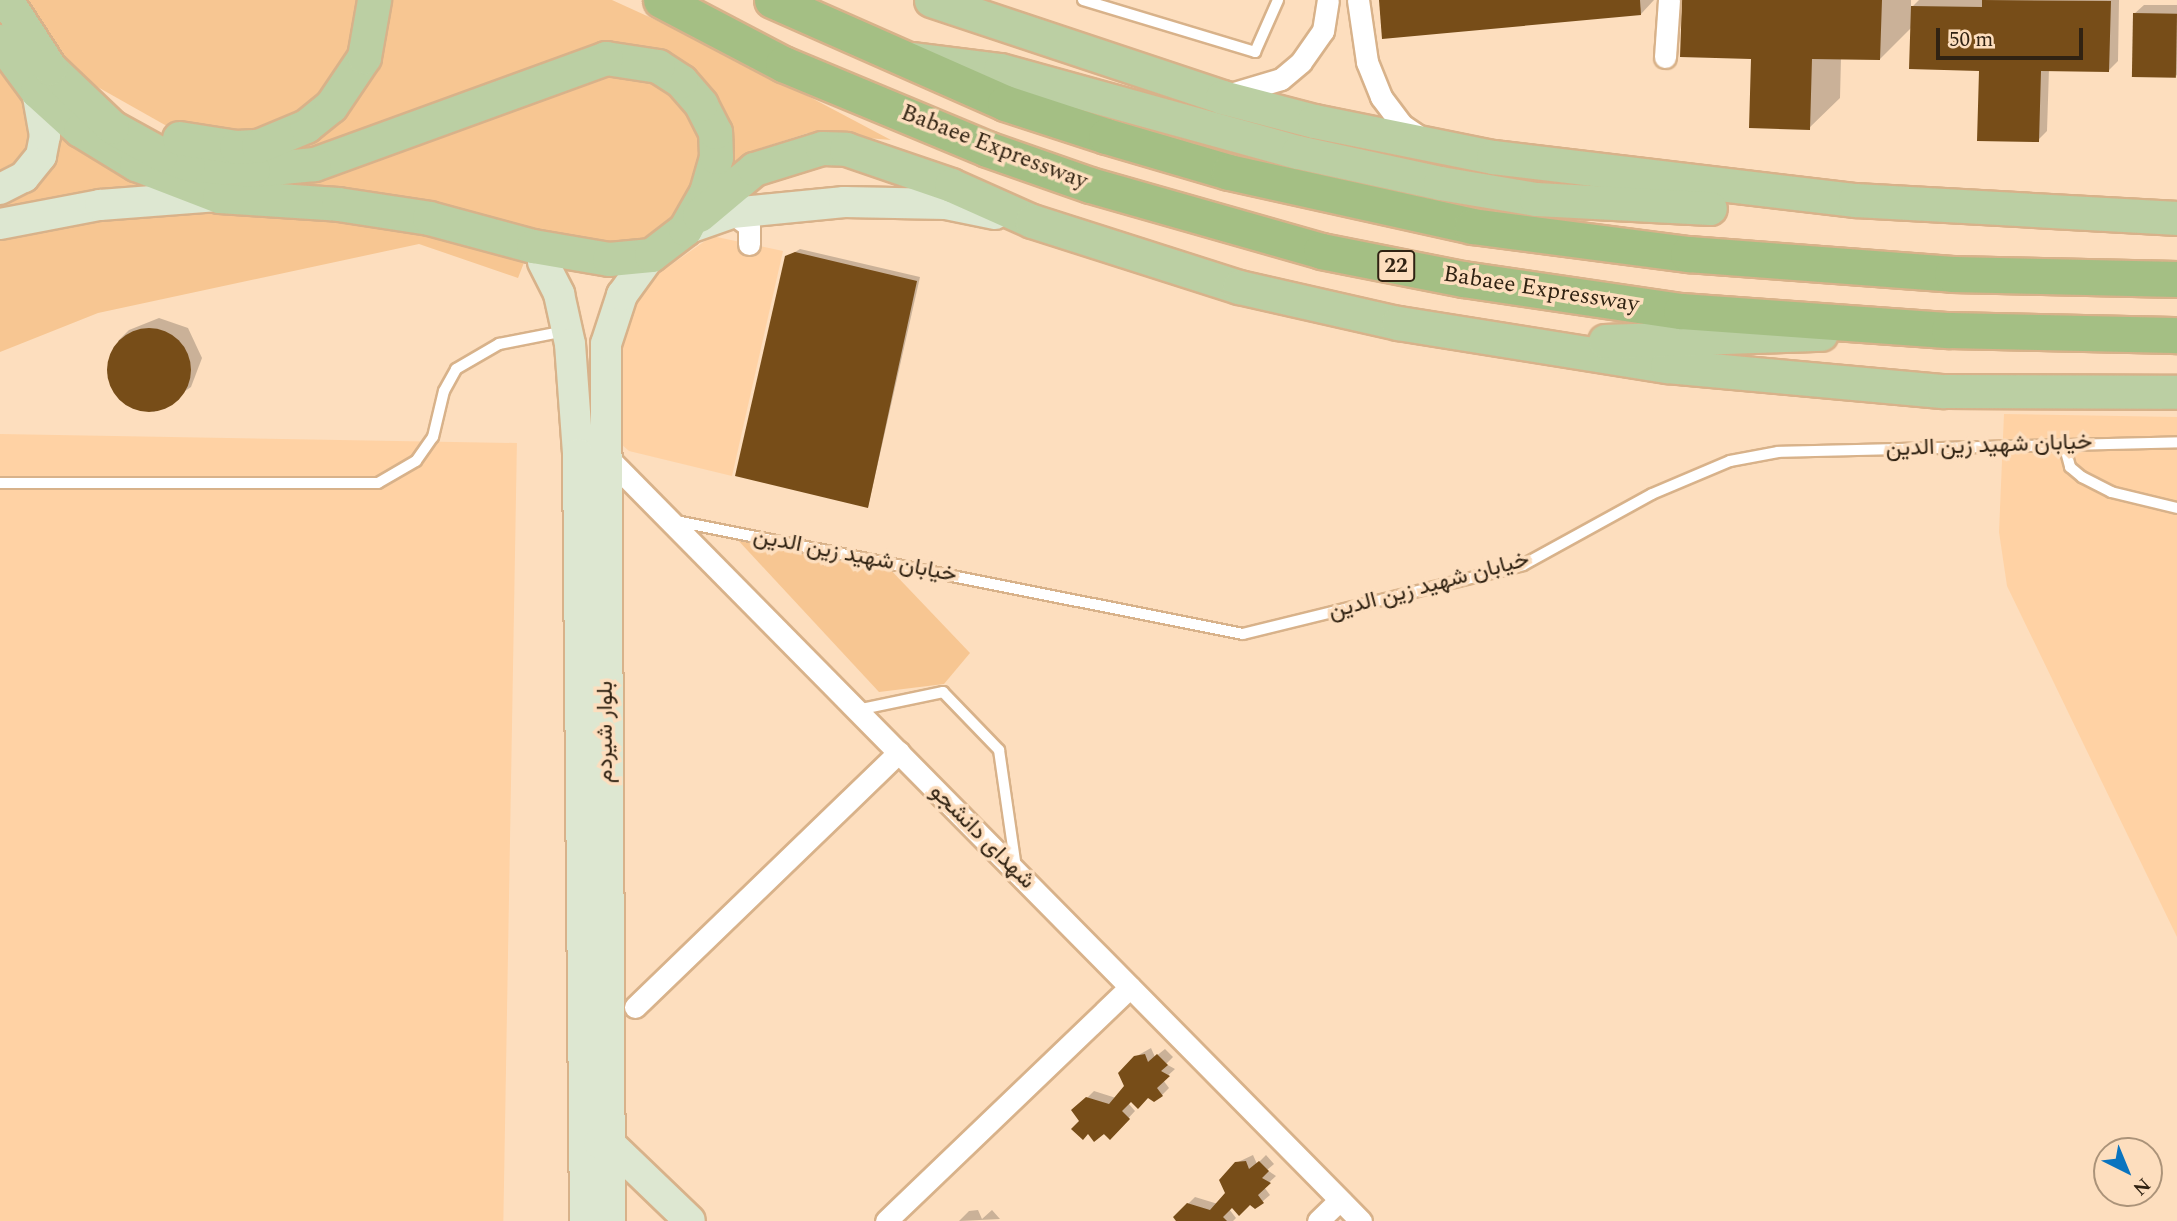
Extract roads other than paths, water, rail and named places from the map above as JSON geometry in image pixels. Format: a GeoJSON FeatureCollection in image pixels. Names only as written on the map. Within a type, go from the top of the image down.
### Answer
{"type":"FeatureCollection","features":[{"type":"Feature","properties":{"kind":"highway","name":"Babaee Expressway"},"geometry":{"type":"LineString","coordinates":[[661,0],[783,64],[988,149],[1090,185],[1321,251],[1463,279],[1681,311],[1949,330],[2177,335]]}},
{"type":"Feature","properties":{"kind":"highway","name":"Babaee Expressway"},"geometry":{"type":"LineString","coordinates":[[772,0],[1005,103],[1106,136],[1229,172],[1472,226],[1688,254],[1799,263],[1952,274],[2177,279]]}},
{"type":"Feature","properties":{"kind":"main road"},"geometry":{"type":"LineString","coordinates":[[6,0],[50,68],[91,108],[130,139],[188,164],[222,170],[282,169],[352,154],[581,65],[606,58],[631,58],[658,66],[681,81],[701,104],[715,132],[712,176],[685,229]]}},
{"type":"Feature","properties":{"kind":"main road"},"geometry":{"type":"LineString","coordinates":[[91,108],[147,129],[211,145],[236,148],[279,140],[331,106],[349,83],[364,57],[374,0]]}},
{"type":"Feature","properties":{"kind":"main road"},"geometry":{"type":"LineString","coordinates":[[931,0],[1222,97],[1434,145],[1670,181],[1855,200],[2177,218]]}},
{"type":"Feature","properties":{"kind":"main road"},"geometry":{"type":"LineString","coordinates":[[0,41],[37,91],[109,150],[219,196]]}},
{"type":"Feature","properties":{"kind":"main road"},"geometry":{"type":"LineString","coordinates":[[904,58],[1000,70],[1298,152],[1494,193],[1784,212],[1855,200]]}},
{"type":"Feature","properties":{"kind":"main road"},"geometry":{"type":"LineString","coordinates":[[0,189],[24,177],[41,156],[45,136],[37,91]]}},
{"type":"Feature","properties":{"kind":"main road"},"geometry":{"type":"LineString","coordinates":[[0,224],[100,205],[219,196],[338,204],[429,218],[533,246],[609,259],[651,255],[754,169],[822,148],[845,149],[951,185],[1032,221],[1239,287],[1398,323],[1667,366],[1944,391],[2177,392]]}},
{"type":"Feature","properties":{"kind":"main road"},"geometry":{"type":"LineString","coordinates":[[685,229],[732,213],[844,202],[946,204],[1032,221]]}},
{"type":"Feature","properties":{"kind":"main road","name":"بلوار شیردم"},"geometry":{"type":"LineString","coordinates":[[585,1221],[597,1143],[603,453],[613,348],[622,295],[651,255]]}},
{"type":"Feature","properties":{"kind":"main road","name":"بلوار شیردم"},"geometry":{"type":"LineString","coordinates":[[543,262],[559,294],[569,337],[578,454],[597,1143],[610,1221]]}},
{"type":"Feature","properties":{"kind":"main road"},"geometry":{"type":"LineString","coordinates":[[1526,343],[1949,330]]}},
{"type":"Feature","properties":{"kind":"main road"},"geometry":{"type":"LineString","coordinates":[[569,337],[599,336],[613,348]]}},
{"type":"Feature","properties":{"kind":"main road"},"geometry":{"type":"LineString","coordinates":[[597,1143],[690,1221]]}},
{"type":"Feature","properties":{"kind":"street"},"geometry":{"type":"LineString","coordinates":[[1665,57],[1669,0]]}},
{"type":"Feature","properties":{"kind":"street"},"geometry":{"type":"LineString","coordinates":[[1222,97],[1281,79],[1301,62],[1323,31],[1328,3],[1358,4],[1367,62],[1381,97],[1402,125],[1434,145]]}},
{"type":"Feature","properties":{"kind":"street"},"geometry":{"type":"LineString","coordinates":[[732,213],[749,226],[750,244]]}},
{"type":"Feature","properties":{"kind":"street","name":"شهدای دانشجو"},"geometry":{"type":"LineString","coordinates":[[603,453],[1361,1221]]}},
{"type":"Feature","properties":{"kind":"street"},"geometry":{"type":"LineString","coordinates":[[635,1007],[899,752]]}},
{"type":"Feature","properties":{"kind":"street"},"geometry":{"type":"LineString","coordinates":[[886,1221],[1130,987]]}},
{"type":"Feature","properties":{"kind":"street"},"geometry":{"type":"LineString","coordinates":[[1318,1221],[1340,1200]]}},
{"type":"Feature","properties":{"kind":"lane"},"geometry":{"type":"LineString","coordinates":[[1083,0],[1255,52],[1278,0]]}},
{"type":"Feature","properties":{"kind":"lane"},"geometry":{"type":"LineString","coordinates":[[0,484],[378,482],[416,461],[433,437],[444,391],[456,369],[499,344],[569,337]]}},
{"type":"Feature","properties":{"kind":"lane","name":"خیابان شهید زین الدین"},"geometry":{"type":"LineString","coordinates":[[670,520],[1243,634],[1523,565],[1652,494],[1730,461],[1778,452],[2177,442]]}},
{"type":"Feature","properties":{"kind":"lane"},"geometry":{"type":"LineString","coordinates":[[2064,444],[2070,467],[2082,477],[2112,492],[2177,508]]}},
{"type":"Feature","properties":{"kind":"lane"},"geometry":{"type":"LineString","coordinates":[[857,710],[943,692],[999,750],[1016,871]]}}]}
